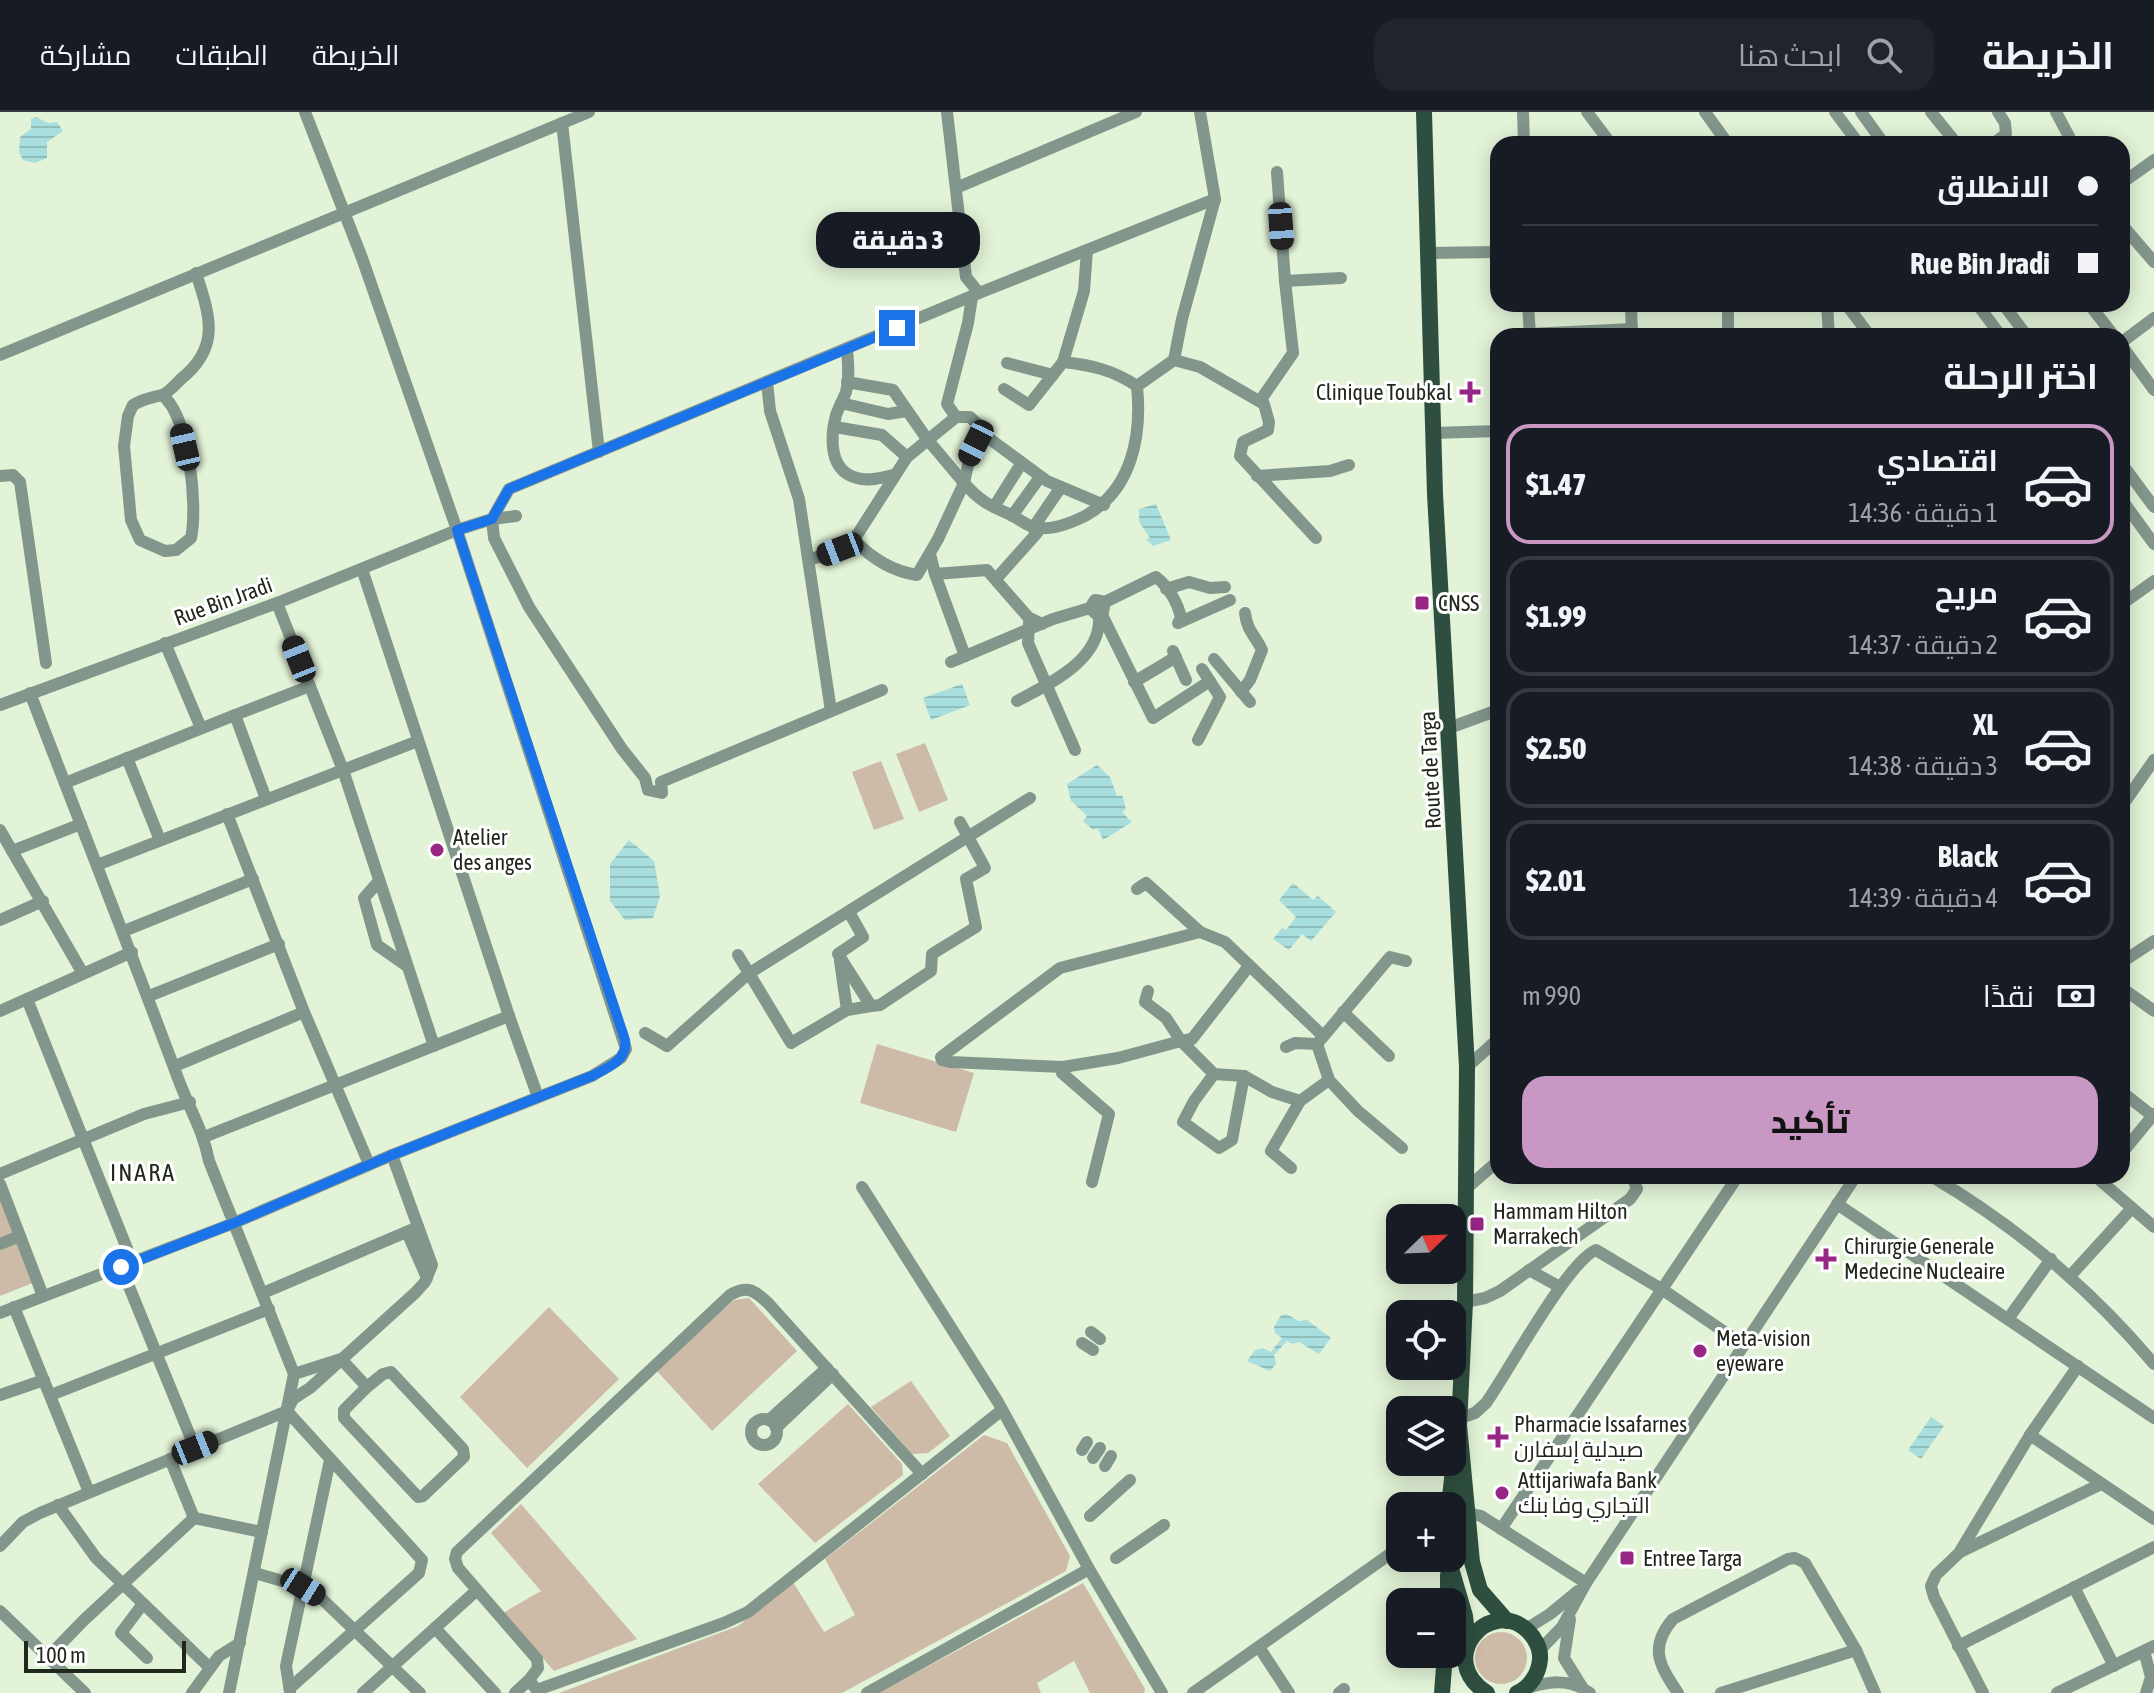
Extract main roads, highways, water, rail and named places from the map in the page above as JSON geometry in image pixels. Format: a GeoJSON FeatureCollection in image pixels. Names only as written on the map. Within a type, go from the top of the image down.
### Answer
{"type":"FeatureCollection","features":[{"type":"Feature","properties":{"kind":"main road","name":"Route de Targa"},"geometry":{"type":"LineString","coordinates":[[1424,112],[1433,433],[1467,1067],[1461,1396]]}},
{"type":"Feature","properties":{"kind":"main road","name":"Route de Targa"},"geometry":{"type":"LineString","coordinates":[[1465,1476],[1472,1562],[1480,1590],[1507,1621]]}},
{"type":"Feature","properties":{"kind":"main road"},"geometry":{"type":"LineString","coordinates":[[1452,1572],[1465,1616],[1467,1685],[1487,1693]]}},
{"type":"Feature","properties":{"kind":"main road"},"geometry":{"type":"LineString","coordinates":[[1468,1642],[1484,1625],[1507,1621],[1526,1629],[1535,1639],[1540,1655],[1536,1677],[1521,1691]]}},
{"type":"Feature","properties":{"kind":"main road"},"geometry":{"type":"LineString","coordinates":[[1442,1693],[1444,1668]]}},
{"type":"Feature","properties":{"kind":"water"},"geometry":{"type":"Polygon","coordinates":[[[36,117],[48,123],[57,122],[63,131],[47,142],[47,158],[35,163],[23,160],[19,152],[20,137],[31,129],[31,119],[36,117]]]}},
{"type":"Feature","properties":{"kind":"water"},"geometry":{"type":"Polygon","coordinates":[[[1156,504],[1171,540],[1153,546],[1146,539],[1150,538],[1139,522],[1139,509],[1156,504]]]}},
{"type":"Feature","properties":{"kind":"water"},"geometry":{"type":"Polygon","coordinates":[[[962,684],[970,705],[931,720],[923,698],[962,684]]]}},
{"type":"Feature","properties":{"kind":"water"},"geometry":{"type":"Polygon","coordinates":[[[1097,765],[1110,777],[1117,796],[1122,795],[1126,809],[1122,812],[1132,822],[1103,840],[1098,828],[1093,830],[1083,821],[1087,816],[1071,801],[1067,784],[1097,765]]]}},
{"type":"Feature","properties":{"kind":"water"},"geometry":{"type":"Polygon","coordinates":[[[629,840],[654,861],[660,896],[653,918],[625,920],[610,901],[610,864],[629,840]]]}},
{"type":"Feature","properties":{"kind":"water"},"geometry":{"type":"Polygon","coordinates":[[[1293,883],[1313,900],[1318,896],[1336,912],[1311,941],[1302,934],[1289,950],[1273,939],[1282,928],[1286,930],[1296,917],[1279,900],[1293,883]]]}},
{"type":"Feature","properties":{"kind":"water"},"geometry":{"type":"Polygon","coordinates":[[[1286,1314],[1299,1321],[1307,1320],[1331,1338],[1319,1354],[1299,1342],[1292,1344],[1287,1341],[1274,1355],[1276,1364],[1270,1371],[1247,1361],[1255,1350],[1263,1348],[1271,1352],[1282,1338],[1275,1333],[1274,1327],[1281,1315],[1286,1314]]]}},
{"type":"Feature","properties":{"kind":"water"},"geometry":{"type":"Polygon","coordinates":[[[1931,1417],[1944,1426],[1921,1459],[1908,1450],[1931,1417]]]}},
{"type":"Feature","properties":{"kind":"place","name":"Clinique Toubkal"},"geometry":{"type":"Point","coordinates":[1470,392]}},
{"type":"Feature","properties":{"kind":"place","name":"CNSS"},"geometry":{"type":"Point","coordinates":[1422,603]}},
{"type":"Feature","properties":{"kind":"place","name":"Atelier des anges"},"geometry":{"type":"Point","coordinates":[437,850]}},
{"type":"Feature","properties":{"kind":"place","name":"Hammam Hilton Marrakech"},"geometry":{"type":"Point","coordinates":[1477,1224]}},
{"type":"Feature","properties":{"kind":"place","name":"Chirurgie Generale Medecine Nucleaire"},"geometry":{"type":"Point","coordinates":[1826,1259]}},
{"type":"Feature","properties":{"kind":"place","name":"Meta-vision eyeware"},"geometry":{"type":"Point","coordinates":[1700,1351]}},
{"type":"Feature","properties":{"kind":"place","name":"Pharmacie Issafarnes صيدلية إسفارن"},"geometry":{"type":"Point","coordinates":[1498,1437]}},
{"type":"Feature","properties":{"kind":"place","name":"Attijariwafa Bank التجاري وفا بنك"},"geometry":{"type":"Point","coordinates":[1502,1493]}},
{"type":"Feature","properties":{"kind":"place","name":"Entree Targa"},"geometry":{"type":"Point","coordinates":[1627,1558]}},
{"type":"Feature","properties":{"kind":"district","name":"INARA"},"geometry":{"type":"Point","coordinates":[143,1173]}}]}
